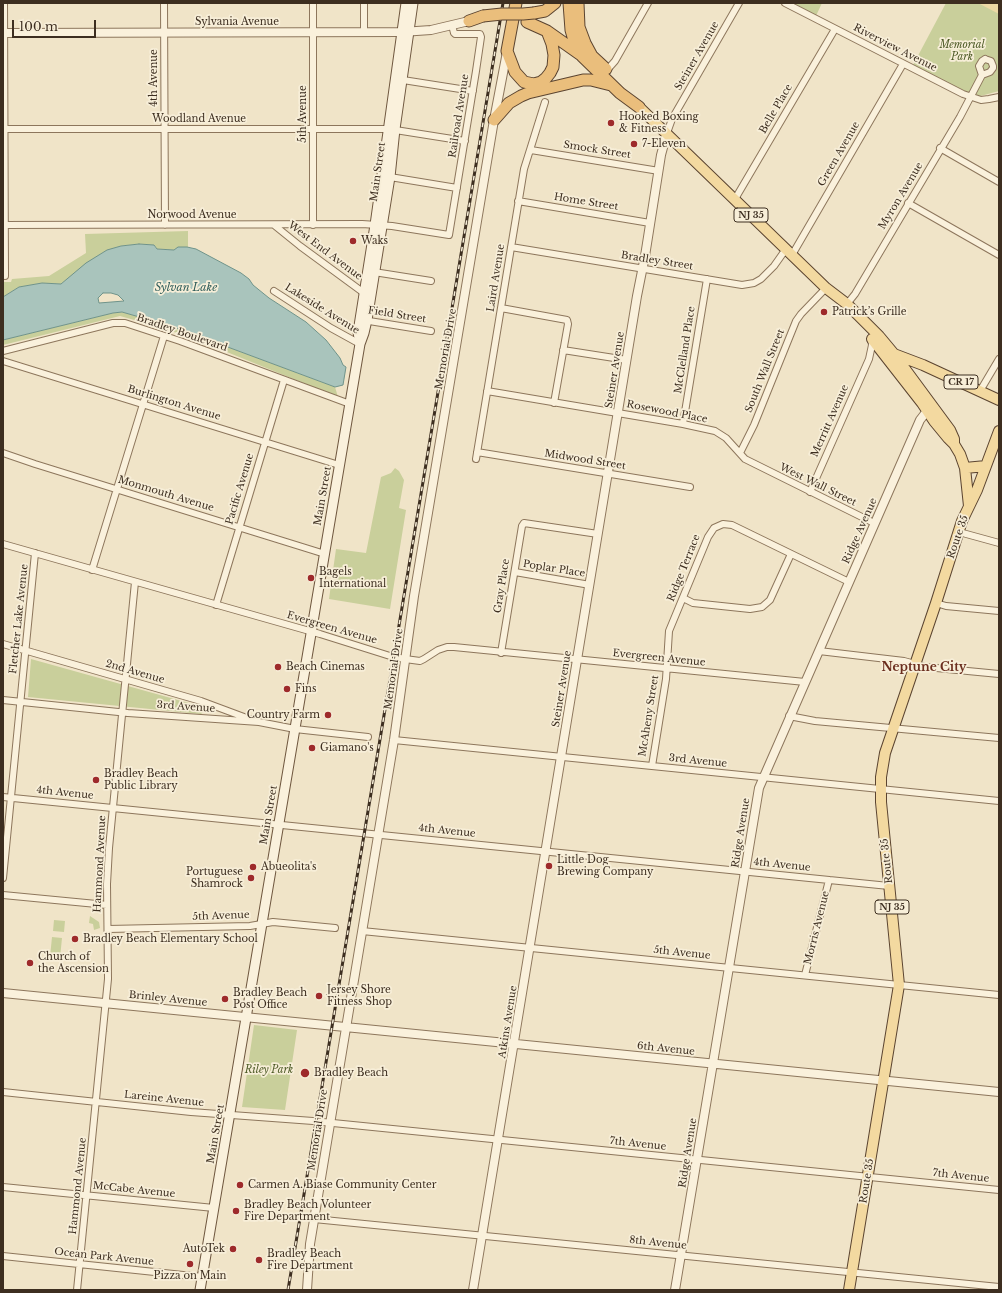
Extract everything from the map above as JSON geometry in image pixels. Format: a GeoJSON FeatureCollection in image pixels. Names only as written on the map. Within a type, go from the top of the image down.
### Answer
{"type":"FeatureCollection","features":[{"type":"Feature","properties":{"kind":"highway"},"geometry":{"type":"LineString","coordinates":[[516,3],[507,51],[514,72],[521,80],[530,84],[541,82],[546,78],[550,74],[554,62],[553,50],[547,31]]}},
{"type":"Feature","properties":{"kind":"highway"},"geometry":{"type":"LineString","coordinates":[[469,21],[482,18],[516,19],[531,17],[555,3]]}},
{"type":"Feature","properties":{"kind":"highway","name":"NJ 35"},"geometry":{"type":"LineString","coordinates":[[569,3],[571,30],[573,38],[582,56],[611,85],[630,102],[639,107]]}},
{"type":"Feature","properties":{"kind":"highway","name":"NJ 35"},"geometry":{"type":"LineString","coordinates":[[578,3],[579,27],[592,56],[624,88],[639,107]]}},
{"type":"Feature","properties":{"kind":"highway"},"geometry":{"type":"LineString","coordinates":[[531,17],[547,31],[582,56]]}},
{"type":"Feature","properties":{"kind":"highway"},"geometry":{"type":"LineString","coordinates":[[494,120],[509,103],[528,93],[583,80],[591,80],[611,85]]}},
{"type":"Feature","properties":{"kind":"main road","name":"Main Street"},"geometry":{"type":"LineString","coordinates":[[200,1290],[324,554],[360,344],[364,333],[364,293],[378,225],[390,177],[392,129],[403,80],[406,3]]}},
{"type":"Feature","properties":{"kind":"main road","name":"Main Street"},"geometry":{"type":"LineString","coordinates":[[363,320],[374,272],[378,225],[406,31],[413,3]]}},
{"type":"Feature","properties":{"kind":"main road","name":"NJ 35"},"geometry":{"type":"LineString","coordinates":[[639,107],[826,288],[847,304],[874,336]]}},
{"type":"Feature","properties":{"kind":"main road","name":"NJ 35"},"geometry":{"type":"LineString","coordinates":[[826,288],[842,308],[874,336]]}},
{"type":"Feature","properties":{"kind":"main road","name":"CR 17"},"geometry":{"type":"LineString","coordinates":[[874,336],[889,354],[923,365]]}},
{"type":"Feature","properties":{"kind":"main road","name":"CR 17"},"geometry":{"type":"LineString","coordinates":[[874,336],[923,365],[999,400]]}},
{"type":"Feature","properties":{"kind":"main road","name":"NJ 35"},"geometry":{"type":"LineString","coordinates":[[889,354],[928,411],[954,444]]}},
{"type":"Feature","properties":{"kind":"main road","name":"NJ 35"},"geometry":{"type":"LineString","coordinates":[[889,354],[950,430],[954,439],[954,444]]}},
{"type":"Feature","properties":{"kind":"main road"},"geometry":{"type":"LineString","coordinates":[[969,506],[977,490],[999,431]]}},
{"type":"Feature","properties":{"kind":"main road","name":"Route 35"},"geometry":{"type":"LineString","coordinates":[[849,1290],[899,985],[881,802],[881,777],[885,753],[893,728],[969,506],[965,468],[960,454],[954,444]]}},
{"type":"Feature","properties":{"kind":"main road"},"geometry":{"type":"LineString","coordinates":[[965,468],[986,466]]}},
{"type":"Feature","properties":{"kind":"street"},"geometry":{"type":"LineString","coordinates":[[4,3],[3,225],[5,276]]}},
{"type":"Feature","properties":{"kind":"street","name":"4th Avenue"},"geometry":{"type":"LineString","coordinates":[[164,3],[165,225]]}},
{"type":"Feature","properties":{"kind":"street","name":"5th Avenue"},"geometry":{"type":"LineString","coordinates":[[313,3],[313,224]]}},
{"type":"Feature","properties":{"kind":"street"},"geometry":{"type":"LineString","coordinates":[[364,3],[364,32]]}},
{"type":"Feature","properties":{"kind":"street"},"geometry":{"type":"LineString","coordinates":[[607,70],[615,61],[648,3]]}},
{"type":"Feature","properties":{"kind":"street","name":"Steiner Avenue"},"geometry":{"type":"LineString","coordinates":[[561,757],[659,170],[667,133],[672,119],[739,3]]}},
{"type":"Feature","properties":{"kind":"street","name":"Riverview Avenue"},"geometry":{"type":"LineString","coordinates":[[785,3],[962,94],[981,100],[989,100],[999,97]]}},
{"type":"Feature","properties":{"kind":"street","name":"Sylvania Avenue"},"geometry":{"type":"LineString","coordinates":[[3,33],[406,31],[431,30],[469,21]]}},
{"type":"Feature","properties":{"kind":"street","name":"Railroad Avenue"},"geometry":{"type":"LineString","coordinates":[[449,235],[473,91],[480,34],[455,34],[452,26]]}},
{"type":"Feature","properties":{"kind":"street","name":"Belle Place"},"geometry":{"type":"LineString","coordinates":[[735,199],[835,29]]}},
{"type":"Feature","properties":{"kind":"street","name":"Memorial Drive"},"geometry":{"type":"LineString","coordinates":[[307,1290],[309,1258],[327,1123],[346,1027],[394,740],[415,588],[507,51]]}},
{"type":"Feature","properties":{"kind":"street","name":"Green Avenue"},"geometry":{"type":"LineString","coordinates":[[789,252],[903,64]]}},
{"type":"Feature","properties":{"kind":"street","name":"Myron Avenue"},"geometry":{"type":"LineString","coordinates":[[847,304],[855,294],[971,97],[982,75]]}},
{"type":"Feature","properties":{"kind":"street"},"geometry":{"type":"LineString","coordinates":[[403,80],[473,91]]}},
{"type":"Feature","properties":{"kind":"street","name":"Laird Avenue"},"geometry":{"type":"LineString","coordinates":[[476,459],[524,169],[545,102]]}},
{"type":"Feature","properties":{"kind":"street","name":"Woodland Avenue"},"geometry":{"type":"LineString","coordinates":[[3,129],[392,129],[465,141]]}},
{"type":"Feature","properties":{"kind":"street"},"geometry":{"type":"LineString","coordinates":[[940,148],[999,182]]}},
{"type":"Feature","properties":{"kind":"street","name":"Smock Street"},"geometry":{"type":"LineString","coordinates":[[531,150],[659,170]]}},
{"type":"Feature","properties":{"kind":"street"},"geometry":{"type":"LineString","coordinates":[[390,177],[457,188]]}},
{"type":"Feature","properties":{"kind":"street","name":"Home Street"},"geometry":{"type":"LineString","coordinates":[[518,201],[650,223]]}},
{"type":"Feature","properties":{"kind":"street"},"geometry":{"type":"LineString","coordinates":[[908,203],[999,255]]}},
{"type":"Feature","properties":{"kind":"street","name":"Norwood Avenue"},"geometry":{"type":"LineString","coordinates":[[3,225],[378,225],[449,235]]}},
{"type":"Feature","properties":{"kind":"street","name":"West End Avenue"},"geometry":{"type":"LineString","coordinates":[[274,225],[364,293]]}},
{"type":"Feature","properties":{"kind":"street","name":"Bradley Street"},"geometry":{"type":"LineString","coordinates":[[511,247],[742,285],[754,283],[761,279],[789,252]]}},
{"type":"Feature","properties":{"kind":"street"},"geometry":{"type":"LineString","coordinates":[[374,272],[431,281]]}},
{"type":"Feature","properties":{"kind":"street","name":"McClelland Place"},"geometry":{"type":"LineString","coordinates":[[683,424],[707,279]]}},
{"type":"Feature","properties":{"kind":"street","name":"South Wall Street"},"geometry":{"type":"LineString","coordinates":[[740,453],[754,425],[796,321],[826,288]]}},
{"type":"Feature","properties":{"kind":"street","name":"Lakeside Avenue"},"geometry":{"type":"LineString","coordinates":[[274,291],[331,328],[360,344]]}},
{"type":"Feature","properties":{"kind":"street"},"geometry":{"type":"LineString","coordinates":[[501,308],[567,320],[568,324],[554,403]]}},
{"type":"Feature","properties":{"kind":"street","name":"Field Street"},"geometry":{"type":"LineString","coordinates":[[363,320],[431,331]]}},
{"type":"Feature","properties":{"kind":"street","name":"Bradley Boulevard"},"geometry":{"type":"LineString","coordinates":[[3,351],[119,323],[164,336],[350,404]]}},
{"type":"Feature","properties":{"kind":"street"},"geometry":{"type":"LineString","coordinates":[[92,570],[164,336]]}},
{"type":"Feature","properties":{"kind":"street","name":"Merritt Avenue"},"geometry":{"type":"LineString","coordinates":[[810,492],[869,359],[874,336]]}},
{"type":"Feature","properties":{"kind":"street"},"geometry":{"type":"LineString","coordinates":[[563,350],[627,360]]}},
{"type":"Feature","properties":{"kind":"street"},"geometry":{"type":"LineString","coordinates":[[869,359],[876,353],[889,354]]}},
{"type":"Feature","properties":{"kind":"street"},"geometry":{"type":"LineString","coordinates":[[980,391],[999,359]]}},
{"type":"Feature","properties":{"kind":"street","name":"Burlington Avenue"},"geometry":{"type":"LineString","coordinates":[[3,361],[340,465]]}},
{"type":"Feature","properties":{"kind":"street","name":"Pacific Avenue"},"geometry":{"type":"LineString","coordinates":[[216,605],[284,380]]}},
{"type":"Feature","properties":{"kind":"street","name":"Rosewood Place"},"geometry":{"type":"LineString","coordinates":[[487,391],[683,424],[715,431],[721,434],[740,453]]}},
{"type":"Feature","properties":{"kind":"street","name":"Ridge Avenue"},"geometry":{"type":"LineString","coordinates":[[676,1290],[759,788],[920,420],[928,411]]}},
{"type":"Feature","properties":{"kind":"street","name":"Monmouth Avenue"},"geometry":{"type":"LineString","coordinates":[[3,452],[35,464],[324,554]]}},
{"type":"Feature","properties":{"kind":"street","name":"Midwood Street"},"geometry":{"type":"LineString","coordinates":[[477,452],[690,487]]}},
{"type":"Feature","properties":{"kind":"street","name":"West Wall Street"},"geometry":{"type":"LineString","coordinates":[[740,453],[745,459],[754,464],[874,523]]}},
{"type":"Feature","properties":{"kind":"street","name":"Gray Place"},"geometry":{"type":"LineString","coordinates":[[501,652],[522,526],[524,523],[526,522],[598,534]]}},
{"type":"Feature","properties":{"kind":"street","name":"Ridge Terrace"},"geometry":{"type":"LineString","coordinates":[[666,669],[669,631],[708,537],[718,525],[732,525],[848,582]]}},
{"type":"Feature","properties":{"kind":"street"},"geometry":{"type":"LineString","coordinates":[[959,532],[999,543]]}},
{"type":"Feature","properties":{"kind":"street","name":"Evergreen Avenue"},"geometry":{"type":"LineString","coordinates":[[3,544],[390,656],[405,659],[420,661],[438,650],[447,647],[805,682]]}},
{"type":"Feature","properties":{"kind":"street","name":"Fletcher Lake Avenue"},"geometry":{"type":"LineString","coordinates":[[3,878],[35,553]]}},
{"type":"Feature","properties":{"kind":"street"},"geometry":{"type":"LineString","coordinates":[[683,598],[693,603],[700,604],[750,609],[762,607],[770,600],[791,554]]}},
{"type":"Feature","properties":{"kind":"street","name":"Poplar Place"},"geometry":{"type":"LineString","coordinates":[[515,572],[590,585]]}},
{"type":"Feature","properties":{"kind":"street","name":"Hammond Avenue"},"geometry":{"type":"LineString","coordinates":[[77,1290],[108,979],[107,905],[109,848],[135,582]]}},
{"type":"Feature","properties":{"kind":"street"},"geometry":{"type":"LineString","coordinates":[[936,603],[946,606],[999,611]]}},
{"type":"Feature","properties":{"kind":"street","name":"2nd Avenue"},"geometry":{"type":"LineString","coordinates":[[3,644],[200,701],[259,722]]}},
{"type":"Feature","properties":{"kind":"street"},"geometry":{"type":"LineString","coordinates":[[819,651],[904,661],[926,667],[999,674]]}},
{"type":"Feature","properties":{"kind":"street","name":"McAheny Street"},"geometry":{"type":"LineString","coordinates":[[652,766],[666,679],[666,669]]}},
{"type":"Feature","properties":{"kind":"street","name":"3rd Avenue"},"geometry":{"type":"LineString","coordinates":[[3,700],[122,712],[259,722],[295,729],[368,737]]}},
{"type":"Feature","properties":{"kind":"street"},"geometry":{"type":"LineString","coordinates":[[790,716],[815,721],[999,738]]}},
{"type":"Feature","properties":{"kind":"street","name":"3rd Avenue"},"geometry":{"type":"LineString","coordinates":[[394,740],[999,801]]}},
{"type":"Feature","properties":{"kind":"street","name":"Atkins Avenue"},"geometry":{"type":"LineString","coordinates":[[474,1290],[561,757]]}},
{"type":"Feature","properties":{"kind":"street","name":"4th Avenue"},"geometry":{"type":"LineString","coordinates":[[3,797],[889,886]]}},
{"type":"Feature","properties":{"kind":"street","name":"Morris Avenue"},"geometry":{"type":"LineString","coordinates":[[805,975],[829,880]]}},
{"type":"Feature","properties":{"kind":"street"},"geometry":{"type":"LineString","coordinates":[[3,895],[107,905]]}},
{"type":"Feature","properties":{"kind":"street","name":"5th Avenue"},"geometry":{"type":"LineString","coordinates":[[108,929],[250,926],[273,922],[335,928]]}},
{"type":"Feature","properties":{"kind":"street","name":"5th Avenue"},"geometry":{"type":"LineString","coordinates":[[362,931],[999,995]]}},
{"type":"Feature","properties":{"kind":"street","name":"Brinley Avenue"},"geometry":{"type":"LineString","coordinates":[[3,992],[330,1025]]}},
{"type":"Feature","properties":{"kind":"street","name":"6th Avenue"},"geometry":{"type":"LineString","coordinates":[[330,1025],[999,1092]]}},
{"type":"Feature","properties":{"kind":"street","name":"Lareine Avenue"},"geometry":{"type":"LineString","coordinates":[[3,1092],[191,1112],[327,1123]]}},
{"type":"Feature","properties":{"kind":"street","name":"7th Avenue"},"geometry":{"type":"LineString","coordinates":[[327,1123],[999,1190]]}},
{"type":"Feature","properties":{"kind":"street","name":"McCabe Avenue"},"geometry":{"type":"LineString","coordinates":[[3,1187],[214,1208]]}},
{"type":"Feature","properties":{"kind":"street","name":"8th Avenue"},"geometry":{"type":"LineString","coordinates":[[314,1219],[999,1287]]}},
{"type":"Feature","properties":{"kind":"street","name":"Ocean Park Avenue"},"geometry":{"type":"LineString","coordinates":[[3,1256],[202,1277]]}},
{"type":"Feature","properties":{"kind":"green space"},"geometry":{"type":"Polygon","coordinates":[[[786,3],[822,3],[815,18],[786,3]]]}},
{"type":"Feature","properties":{"kind":"green space","name":"Memorial Park"},"geometry":{"type":"Polygon","coordinates":[[[946,3],[999,3],[999,91],[973,98],[912,67],[946,3]]]}},
{"type":"Feature","properties":{"kind":"green space"},"geometry":{"type":"Polygon","coordinates":[[[188,231],[188,247],[174,250],[157,249],[154,245],[139,244],[121,246],[102,253],[61,284],[42,283],[19,287],[3,297],[3,282],[11,282],[12,279],[49,276],[86,253],[85,234],[188,231]]]}},
{"type":"Feature","properties":{"kind":"green space"},"geometry":{"type":"Polygon","coordinates":[[[122,312],[174,327],[335,387],[338,397],[207,344],[163,328],[120,316],[3,345],[3,340],[122,312]]]}},
{"type":"Feature","properties":{"kind":"green space"},"geometry":{"type":"Polygon","coordinates":[[[395,468],[399,471],[404,480],[399,508],[406,510],[390,609],[329,599],[336,549],[366,553],[381,477],[391,473],[395,468]]]}},
{"type":"Feature","properties":{"kind":"green space"},"geometry":{"type":"Polygon","coordinates":[[[31,659],[203,707],[204,711],[201,714],[28,697],[31,659]]]}},
{"type":"Feature","properties":{"kind":"green space"},"geometry":{"type":"Polygon","coordinates":[[[90,916],[99,922],[100,928],[94,930],[93,924],[89,923],[90,916]]]}},
{"type":"Feature","properties":{"kind":"green space"},"geometry":{"type":"Polygon","coordinates":[[[54,920],[65,921],[64,932],[53,931],[54,920]]]}},
{"type":"Feature","properties":{"kind":"green space"},"geometry":{"type":"Polygon","coordinates":[[[52,937],[62,938],[60,958],[50,957],[52,937]]]}},
{"type":"Feature","properties":{"kind":"green space","name":"Riley Park"},"geometry":{"type":"Polygon","coordinates":[[[254,1025],[297,1030],[285,1110],[242,1107],[254,1025]]]}},
{"type":"Feature","properties":{"kind":"sand"},"geometry":{"type":"Polygon","coordinates":[[[978,3],[999,3],[999,14],[978,3]]]}},
{"type":"Feature","properties":{"kind":"water","name":"Sylvan Lake"},"geometry":{"type":"Polygon","coordinates":[[[139,244],[154,245],[157,249],[174,250],[178,247],[187,247],[196,249],[241,273],[269,298],[306,322],[326,340],[340,358],[343,365],[346,367],[343,385],[335,387],[174,327],[122,312],[3,340],[3,297],[19,287],[42,283],[61,284],[86,263],[107,250],[121,246],[139,244]],[[103,293],[98,298],[99,303],[124,301],[118,295],[103,293]]]}},
{"type":"Feature","properties":{"kind":"railway"},"geometry":{"type":"LineString","coordinates":[[288,1290],[503,3]]}},
{"type":"Feature","properties":{"kind":"place","name":"Hooked Boxing & Fitness"},"geometry":{"type":"Point","coordinates":[611,123]}},
{"type":"Feature","properties":{"kind":"place","name":"7-Eleven"},"geometry":{"type":"Point","coordinates":[634,144]}},
{"type":"Feature","properties":{"kind":"place","name":"Waks"},"geometry":{"type":"Point","coordinates":[353,241]}},
{"type":"Feature","properties":{"kind":"place","name":"Patrick’s Grille"},"geometry":{"type":"Point","coordinates":[824,312]}},
{"type":"Feature","properties":{"kind":"place","name":"Bagels International"},"geometry":{"type":"Point","coordinates":[311,578]}},
{"type":"Feature","properties":{"kind":"place","name":"Beach Cinemas"},"geometry":{"type":"Point","coordinates":[278,667]}},
{"type":"Feature","properties":{"kind":"place","name":"Fins"},"geometry":{"type":"Point","coordinates":[287,689]}},
{"type":"Feature","properties":{"kind":"place","name":"Country Farm"},"geometry":{"type":"Point","coordinates":[328,715]}},
{"type":"Feature","properties":{"kind":"place","name":"Giamano's"},"geometry":{"type":"Point","coordinates":[312,748]}},
{"type":"Feature","properties":{"kind":"place","name":"Bradley Beach Public Library"},"geometry":{"type":"Point","coordinates":[96,780]}},
{"type":"Feature","properties":{"kind":"place","name":"Little Dog Brewing Company"},"geometry":{"type":"Point","coordinates":[549,866]}},
{"type":"Feature","properties":{"kind":"place","name":"Abueolita's"},"geometry":{"type":"Point","coordinates":[253,867]}},
{"type":"Feature","properties":{"kind":"place","name":"Portuguese Shamrock"},"geometry":{"type":"Point","coordinates":[251,878]}},
{"type":"Feature","properties":{"kind":"place","name":"Bradley Beach Elementary School"},"geometry":{"type":"Point","coordinates":[75,939]}},
{"type":"Feature","properties":{"kind":"place","name":"Church of the Ascension"},"geometry":{"type":"Point","coordinates":[30,963]}},
{"type":"Feature","properties":{"kind":"place","name":"Jersey Shore Fitness Shop"},"geometry":{"type":"Point","coordinates":[319,996]}},
{"type":"Feature","properties":{"kind":"place","name":"Bradley Beach Post Office"},"geometry":{"type":"Point","coordinates":[225,999]}},
{"type":"Feature","properties":{"kind":"place","name":"Bradley Beach"},"geometry":{"type":"Point","coordinates":[305,1073]}},
{"type":"Feature","properties":{"kind":"place","name":"Carmen A. Biase Community Center"},"geometry":{"type":"Point","coordinates":[240,1185]}},
{"type":"Feature","properties":{"kind":"place","name":"Bradley Beach Volunteer Fire Department"},"geometry":{"type":"Point","coordinates":[236,1211]}},
{"type":"Feature","properties":{"kind":"place","name":"AutoTek"},"geometry":{"type":"Point","coordinates":[233,1249]}},
{"type":"Feature","properties":{"kind":"place","name":"Bradley Beach Fire Department"},"geometry":{"type":"Point","coordinates":[259,1260]}},
{"type":"Feature","properties":{"kind":"place","name":"Pizza on Main"},"geometry":{"type":"Point","coordinates":[190,1264]}},
{"type":"Feature","properties":{"kind":"district","name":"Neptune City"},"geometry":{"type":"Point","coordinates":[924,668]}}]}
